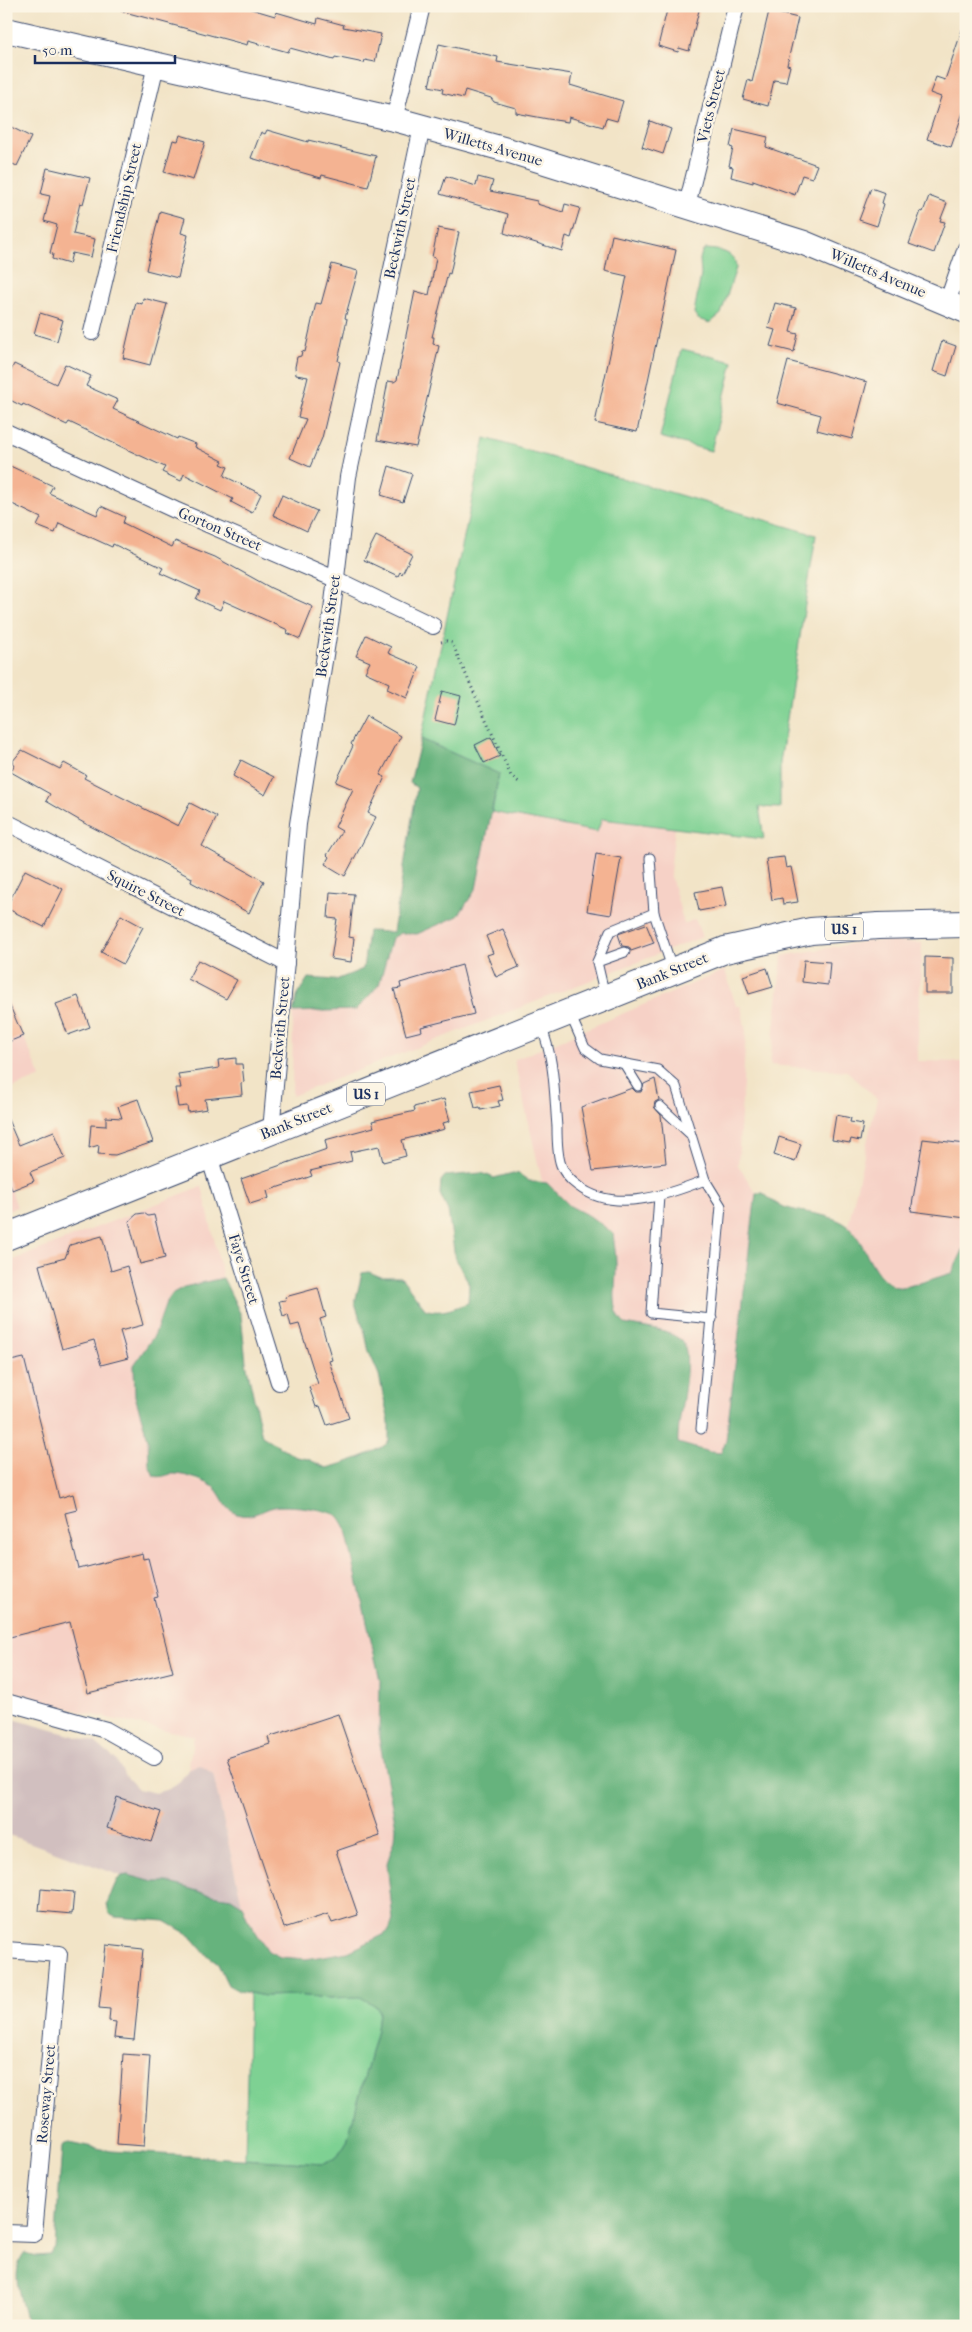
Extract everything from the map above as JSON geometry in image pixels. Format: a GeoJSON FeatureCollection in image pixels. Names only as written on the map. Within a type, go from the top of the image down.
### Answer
{"type":"FeatureCollection","features":[{"type":"Feature","properties":{"kind":"main road","name":"Bank Street"},"geometry":{"type":"LineString","coordinates":[[6,1238],[725,950],[811,931],[878,926],[966,924]]}},
{"type":"Feature","properties":{"kind":"street"},"geometry":{"type":"LineString","coordinates":[[394,119],[422,6]]}},
{"type":"Feature","properties":{"kind":"street","name":"Viets Street"},"geometry":{"type":"LineString","coordinates":[[687,205],[736,6]]}},
{"type":"Feature","properties":{"kind":"street","name":"Willetts Avenue"},"geometry":{"type":"LineString","coordinates":[[6,30],[422,127],[687,205],[804,242],[956,307]]}},
{"type":"Feature","properties":{"kind":"street","name":"Friendship Street"},"geometry":{"type":"LineString","coordinates":[[92,332],[156,65]]}},
{"type":"Feature","properties":{"kind":"street","name":"Beckwith Street"},"geometry":{"type":"LineString","coordinates":[[271,1131],[298,824],[332,611],[348,477],[422,127]]}},
{"type":"Feature","properties":{"kind":"street"},"geometry":{"type":"LineString","coordinates":[[956,307],[966,248]]}},
{"type":"Feature","properties":{"kind":"street","name":"Gorton Street"},"geometry":{"type":"LineString","coordinates":[[6,432],[175,510],[335,579],[433,626]]}},
{"type":"Feature","properties":{"kind":"street","name":"Squire Street"},"geometry":{"type":"LineString","coordinates":[[6,822],[286,963]]}},
{"type":"Feature","properties":{"kind":"street","name":"Faye Street"},"geometry":{"type":"LineString","coordinates":[[209,1156],[278,1382]]}},
{"type":"Feature","properties":{"kind":"street"},"geometry":{"type":"LineString","coordinates":[[6,1702],[106,1730],[154,1757]]}},
{"type":"Feature","properties":{"kind":"street","name":"Roseway Street"},"geometry":{"type":"LineString","coordinates":[[6,1950],[59,1954],[34,2234],[6,2233]]}},
{"type":"Feature","properties":{"kind":"lane"},"geometry":{"type":"LineString","coordinates":[[650,858],[654,913],[673,970]]}},
{"type":"Feature","properties":{"kind":"lane"},"geometry":{"type":"LineString","coordinates":[[606,998],[597,962],[610,931],[654,913]]}},
{"type":"Feature","properties":{"kind":"lane"},"geometry":{"type":"LineString","coordinates":[[654,942],[663,938]]}},
{"type":"Feature","properties":{"kind":"lane"},"geometry":{"type":"LineString","coordinates":[[597,962],[625,952]]}},
{"type":"Feature","properties":{"kind":"lane"},"geometry":{"type":"LineString","coordinates":[[570,1012],[585,1048],[600,1059],[658,1070],[676,1086],[705,1180],[721,1206],[701,1428]]}},
{"type":"Feature","properties":{"kind":"lane"},"geometry":{"type":"LineString","coordinates":[[540,1024],[550,1048],[561,1166],[571,1180],[598,1198],[621,1200],[672,1193],[705,1180]]}},
{"type":"Feature","properties":{"kind":"lane"},"geometry":{"type":"LineString","coordinates":[[624,1065],[638,1086]]}},
{"type":"Feature","properties":{"kind":"lane"},"geometry":{"type":"LineString","coordinates":[[660,1106],[690,1133]]}},
{"type":"Feature","properties":{"kind":"lane"},"geometry":{"type":"LineString","coordinates":[[659,1196],[651,1314],[712,1319]]}},
{"type":"Feature","properties":{"kind":"path"},"geometry":{"type":"LineString","coordinates":[[436,644],[446,641],[452,643],[512,776],[519,782]]}},
{"type":"Feature","properties":{"kind":"shaded area"},"geometry":{"type":"Polygon","coordinates":[[[492,812],[597,832],[602,819],[675,828],[670,873],[684,924],[695,919],[702,937],[292,1096],[293,1012],[356,1010],[379,985],[393,932],[476,889],[492,812]]]}},
{"type":"Feature","properties":{"kind":"shaded area"},"geometry":{"type":"Polygon","coordinates":[[[868,941],[922,943],[917,1061],[966,1062],[966,1244],[953,1273],[927,1279],[910,1287],[897,1287],[886,1280],[874,1267],[860,1240],[848,1226],[877,1099],[847,1071],[770,1065],[782,956],[868,941]]]}},
{"type":"Feature","properties":{"kind":"shaded area"},"geometry":{"type":"Polygon","coordinates":[[[725,970],[736,1006],[741,1006],[746,1032],[738,1165],[756,1193],[726,1440],[721,1453],[709,1452],[678,1443],[677,1431],[686,1386],[686,1350],[669,1334],[625,1324],[620,1320],[615,1302],[616,1264],[613,1233],[591,1217],[570,1206],[547,1183],[542,1181],[514,1060],[725,970]]]}},
{"type":"Feature","properties":{"kind":"shaded area"},"geometry":{"type":"Polygon","coordinates":[[[6,996],[41,1077],[6,1091],[6,996]]]}},
{"type":"Feature","properties":{"kind":"shaded area"},"geometry":{"type":"Polygon","coordinates":[[[6,1175],[17,1207],[6,1211],[6,1175]]]}},
{"type":"Feature","properties":{"kind":"shaded area"},"geometry":{"type":"Polygon","coordinates":[[[202,1186],[223,1278],[184,1287],[166,1303],[155,1334],[135,1365],[135,1396],[148,1439],[149,1465],[160,1478],[172,1474],[185,1474],[196,1481],[208,1483],[218,1490],[227,1507],[250,1515],[275,1507],[300,1506],[338,1516],[345,1526],[380,1680],[379,1738],[396,1827],[395,1839],[387,1863],[393,1920],[389,1931],[348,1952],[306,1959],[280,1957],[268,1951],[247,1918],[242,1905],[213,1774],[200,1766],[188,1770],[194,1736],[88,1714],[6,1689],[6,1263],[202,1186]]]}},
{"type":"Feature","properties":{"kind":"shaded area"},"geometry":{"type":"Polygon","coordinates":[[[6,1717],[95,1742],[116,1760],[124,1774],[138,1789],[155,1793],[169,1789],[180,1781],[188,1770],[200,1765],[213,1774],[242,1905],[231,1898],[211,1895],[167,1882],[153,1882],[128,1875],[122,1876],[6,1834],[6,1717]]]}},
{"type":"Feature","properties":{"kind":"green space"},"geometry":{"type":"Polygon","coordinates":[[[706,249],[722,251],[730,255],[736,268],[721,314],[710,323],[698,319],[694,313],[701,275],[700,259],[702,252],[706,249]]]}},
{"type":"Feature","properties":{"kind":"green space"},"geometry":{"type":"Polygon","coordinates":[[[682,349],[733,362],[711,451],[660,437],[682,349]]]}},
{"type":"Feature","properties":{"kind":"green space"},"geometry":{"type":"Polygon","coordinates":[[[485,438],[816,535],[780,763],[780,808],[759,807],[764,839],[602,819],[597,832],[492,812],[499,774],[421,739],[485,438]]]}},
{"type":"Feature","properties":{"kind":"green space"},"geometry":{"type":"Polygon","coordinates":[[[421,739],[499,774],[476,889],[458,916],[417,934],[401,933],[392,938],[379,985],[356,1010],[293,1012],[298,994],[308,978],[336,980],[363,969],[368,931],[393,932],[417,788],[410,783],[421,739]]]}},
{"type":"Feature","properties":{"kind":"green space"},"geometry":{"type":"Polygon","coordinates":[[[482,1173],[494,1178],[513,1173],[519,1174],[529,1181],[547,1183],[570,1206],[591,1217],[613,1233],[616,1260],[615,1304],[617,1312],[625,1324],[669,1333],[681,1340],[685,1347],[687,1359],[678,1443],[709,1452],[721,1453],[726,1440],[756,1193],[762,1193],[781,1206],[836,1219],[843,1223],[856,1235],[881,1277],[897,1287],[915,1284],[952,1273],[966,1244],[966,2326],[28,2326],[18,2289],[18,2270],[20,2261],[25,2253],[36,2256],[50,2255],[55,2248],[62,2146],[69,2142],[111,2151],[323,2164],[337,2156],[347,2142],[377,2030],[379,2011],[376,2006],[360,1997],[265,1996],[239,1991],[228,1985],[217,1962],[207,1955],[191,1936],[165,1921],[115,1917],[109,1914],[107,1903],[117,1880],[122,1876],[128,1875],[153,1882],[167,1882],[211,1895],[231,1898],[242,1905],[247,1918],[268,1951],[280,1957],[306,1959],[348,1952],[389,1931],[393,1920],[387,1863],[395,1839],[396,1827],[379,1738],[380,1680],[345,1526],[339,1517],[333,1513],[307,1508],[280,1506],[251,1515],[237,1514],[228,1508],[214,1487],[205,1482],[176,1474],[161,1477],[154,1476],[149,1465],[148,1439],[135,1396],[134,1365],[155,1334],[166,1303],[173,1293],[184,1287],[223,1278],[241,1315],[246,1362],[262,1436],[296,1457],[308,1459],[326,1468],[351,1461],[379,1449],[389,1441],[389,1422],[379,1375],[369,1352],[355,1303],[362,1273],[369,1272],[381,1277],[401,1277],[425,1309],[431,1311],[447,1310],[468,1303],[469,1284],[455,1257],[448,1211],[440,1194],[441,1181],[445,1176],[482,1173]]]}},
{"type":"Feature","properties":{"kind":"green space"},"geometry":{"type":"Polygon","coordinates":[[[249,1993],[265,1996],[296,1995],[328,1998],[360,1996],[376,2006],[379,2011],[377,2030],[347,2142],[337,2156],[323,2164],[245,2159],[249,1993]]]}},
{"type":"Feature","properties":{"kind":"building"},"geometry":{"type":"Polygon","coordinates":[[[122,6],[241,6],[275,16],[276,12],[317,24],[318,18],[344,25],[343,27],[381,34],[375,62],[365,60],[364,63],[335,57],[334,60],[290,48],[288,52],[248,41],[247,45],[121,11],[122,6]]]}},
{"type":"Feature","properties":{"kind":"building"},"geometry":{"type":"Polygon","coordinates":[[[668,6],[700,6],[689,51],[679,48],[678,52],[658,46],[668,6]]]}},
{"type":"Feature","properties":{"kind":"building"},"geometry":{"type":"Polygon","coordinates":[[[769,11],[798,18],[787,65],[790,66],[786,82],[774,80],[768,106],[743,99],[748,80],[752,82],[769,11]]]}},
{"type":"Feature","properties":{"kind":"building"},"geometry":{"type":"Polygon","coordinates":[[[963,27],[966,28],[966,104],[951,147],[927,139],[941,97],[930,93],[936,77],[945,80],[963,27]]]}},
{"type":"Feature","properties":{"kind":"building"},"geometry":{"type":"Polygon","coordinates":[[[439,44],[498,57],[497,62],[572,74],[570,85],[623,101],[617,121],[606,118],[603,127],[569,117],[568,122],[548,119],[516,113],[516,108],[494,102],[491,98],[465,90],[463,98],[442,93],[443,89],[429,86],[439,44]]]}},
{"type":"Feature","properties":{"kind":"building"},"geometry":{"type":"Polygon","coordinates":[[[650,121],[671,129],[663,154],[642,147],[650,121]]]}},
{"type":"Feature","properties":{"kind":"building"},"geometry":{"type":"Polygon","coordinates":[[[11,127],[31,137],[17,166],[6,161],[6,136],[11,127]]]}},
{"type":"Feature","properties":{"kind":"building"},"geometry":{"type":"Polygon","coordinates":[[[734,129],[768,137],[766,147],[817,165],[812,178],[802,175],[795,195],[753,180],[753,183],[731,177],[733,167],[729,166],[733,148],[730,147],[734,129]]]}},
{"type":"Feature","properties":{"kind":"building"},"geometry":{"type":"Polygon","coordinates":[[[267,130],[308,142],[308,140],[376,156],[368,187],[322,175],[321,178],[251,158],[261,132],[265,134],[267,130]]]}},
{"type":"Feature","properties":{"kind":"building"},"geometry":{"type":"Polygon","coordinates":[[[180,135],[205,142],[193,180],[164,172],[173,140],[178,141],[180,135]]]}},
{"type":"Feature","properties":{"kind":"building"},"geometry":{"type":"Polygon","coordinates":[[[47,168],[90,178],[83,204],[80,203],[73,234],[95,239],[91,257],[72,253],[69,264],[52,259],[53,254],[50,253],[57,225],[44,221],[50,196],[41,194],[47,168]]]}},
{"type":"Feature","properties":{"kind":"building"},"geometry":{"type":"Polygon","coordinates":[[[446,176],[476,186],[478,177],[493,181],[490,191],[537,201],[537,204],[563,212],[565,204],[580,208],[571,238],[566,236],[562,251],[504,233],[508,214],[440,194],[446,176]]]}},
{"type":"Feature","properties":{"kind":"building"},"geometry":{"type":"Polygon","coordinates":[[[871,188],[885,193],[882,203],[884,204],[877,226],[859,220],[871,188]]]}},
{"type":"Feature","properties":{"kind":"building"},"geometry":{"type":"Polygon","coordinates":[[[929,196],[947,203],[940,221],[945,222],[934,253],[909,244],[921,211],[923,212],[929,196]]]}},
{"type":"Feature","properties":{"kind":"building"},"geometry":{"type":"Polygon","coordinates":[[[160,211],[185,218],[181,233],[188,235],[178,278],[146,270],[160,211]]]}},
{"type":"Feature","properties":{"kind":"building"},"geometry":{"type":"Polygon","coordinates":[[[438,228],[459,232],[450,274],[448,273],[432,337],[434,337],[433,344],[439,346],[416,447],[377,440],[388,381],[394,382],[397,380],[415,291],[429,295],[436,258],[432,257],[438,228]]]}},
{"type":"Feature","properties":{"kind":"building"},"geometry":{"type":"Polygon","coordinates":[[[612,235],[676,250],[637,432],[595,423],[627,276],[605,271],[612,235]]]}},
{"type":"Feature","properties":{"kind":"building"},"geometry":{"type":"Polygon","coordinates":[[[332,264],[358,271],[345,318],[347,319],[338,361],[340,362],[322,438],[310,467],[290,458],[306,419],[298,417],[308,377],[296,375],[295,367],[297,357],[301,356],[302,351],[305,352],[316,303],[321,304],[332,264]]]}},
{"type":"Feature","properties":{"kind":"building"},"geometry":{"type":"Polygon","coordinates":[[[143,298],[167,304],[150,365],[123,358],[136,302],[142,304],[143,298]]]}},
{"type":"Feature","properties":{"kind":"building"},"geometry":{"type":"Polygon","coordinates":[[[775,303],[796,308],[790,332],[798,334],[794,352],[770,346],[775,330],[768,328],[775,303]]]}},
{"type":"Feature","properties":{"kind":"building"},"geometry":{"type":"Polygon","coordinates":[[[40,313],[63,320],[57,341],[34,334],[40,313]]]}},
{"type":"Feature","properties":{"kind":"building"},"geometry":{"type":"Polygon","coordinates":[[[942,341],[956,346],[947,376],[933,371],[942,341]]]}},
{"type":"Feature","properties":{"kind":"building"},"geometry":{"type":"Polygon","coordinates":[[[788,361],[867,382],[852,439],[817,430],[821,415],[777,403],[788,361]]]}},
{"type":"Feature","properties":{"kind":"building"},"geometry":{"type":"Polygon","coordinates":[[[14,364],[56,384],[65,364],[91,376],[86,386],[118,400],[113,409],[177,439],[178,437],[196,444],[195,447],[223,461],[221,464],[228,467],[224,476],[261,494],[252,513],[231,502],[233,499],[184,474],[181,481],[162,472],[165,467],[69,422],[67,425],[6,398],[6,381],[14,364]]]}},
{"type":"Feature","properties":{"kind":"building"},"geometry":{"type":"Polygon","coordinates":[[[6,464],[53,486],[49,493],[97,515],[101,506],[125,517],[123,523],[172,547],[175,541],[215,557],[271,588],[313,607],[300,639],[287,633],[288,630],[224,601],[220,610],[196,599],[200,591],[160,573],[163,568],[113,544],[112,547],[59,523],[55,533],[37,526],[41,518],[6,501],[6,464]]]}},
{"type":"Feature","properties":{"kind":"building"},"geometry":{"type":"Polygon","coordinates":[[[389,466],[412,474],[403,502],[381,495],[389,466]]]}},
{"type":"Feature","properties":{"kind":"building"},"geometry":{"type":"Polygon","coordinates":[[[282,495],[317,511],[307,531],[273,515],[282,495]]]}},
{"type":"Feature","properties":{"kind":"building"},"geometry":{"type":"Polygon","coordinates":[[[376,536],[412,554],[402,574],[400,572],[398,576],[364,560],[376,536]]]}},
{"type":"Feature","properties":{"kind":"building"},"geometry":{"type":"Polygon","coordinates":[[[366,635],[391,647],[388,653],[420,667],[407,698],[387,689],[389,683],[365,672],[370,662],[356,656],[366,635]]]}},
{"type":"Feature","properties":{"kind":"building"},"geometry":{"type":"Polygon","coordinates":[[[442,691],[461,696],[454,725],[435,720],[442,691]]]}},
{"type":"Feature","properties":{"kind":"building"},"geometry":{"type":"Polygon","coordinates":[[[366,716],[401,736],[380,775],[385,777],[368,813],[376,817],[345,876],[325,864],[329,857],[327,855],[342,831],[335,827],[353,789],[336,782],[353,746],[351,744],[366,716]]]}},
{"type":"Feature","properties":{"kind":"building"},"geometry":{"type":"Polygon","coordinates":[[[491,737],[500,756],[484,763],[475,745],[491,737]]]}},
{"type":"Feature","properties":{"kind":"building"},"geometry":{"type":"Polygon","coordinates":[[[22,750],[60,769],[64,763],[86,775],[84,778],[178,826],[190,803],[217,817],[202,846],[264,881],[249,913],[191,882],[192,878],[84,823],[46,801],[50,794],[11,772],[14,765],[12,762],[22,750]]]}},
{"type":"Feature","properties":{"kind":"building"},"geometry":{"type":"Polygon","coordinates":[[[241,760],[274,777],[265,795],[233,776],[241,760]]]}},
{"type":"Feature","properties":{"kind":"building"},"geometry":{"type":"Polygon","coordinates":[[[596,854],[621,858],[611,915],[587,911],[596,854]]]}},
{"type":"Feature","properties":{"kind":"building"},"geometry":{"type":"Polygon","coordinates":[[[784,857],[786,868],[791,867],[798,902],[783,904],[782,898],[772,900],[766,859],[784,857]]]}},
{"type":"Feature","properties":{"kind":"building"},"geometry":{"type":"Polygon","coordinates":[[[25,870],[63,889],[44,927],[6,908],[25,870]]]}},
{"type":"Feature","properties":{"kind":"building"},"geometry":{"type":"Polygon","coordinates":[[[722,887],[726,906],[699,911],[695,892],[722,887]]]}},
{"type":"Feature","properties":{"kind":"building"},"geometry":{"type":"Polygon","coordinates":[[[330,892],[354,894],[349,937],[354,938],[351,962],[331,959],[337,919],[328,918],[330,892]]]}},
{"type":"Feature","properties":{"kind":"building"},"geometry":{"type":"Polygon","coordinates":[[[121,915],[143,927],[123,964],[101,952],[121,915]]]}},
{"type":"Feature","properties":{"kind":"building"},"geometry":{"type":"Polygon","coordinates":[[[646,924],[654,943],[631,951],[629,947],[622,946],[618,934],[646,924]]]}},
{"type":"Feature","properties":{"kind":"building"},"geometry":{"type":"Polygon","coordinates":[[[503,929],[519,967],[496,977],[487,955],[493,953],[486,936],[503,929]]]}},
{"type":"Feature","properties":{"kind":"building"},"geometry":{"type":"Polygon","coordinates":[[[925,957],[953,958],[953,993],[925,993],[925,957]]]}},
{"type":"Feature","properties":{"kind":"building"},"geometry":{"type":"Polygon","coordinates":[[[198,960],[237,980],[226,999],[188,979],[198,960]]]}},
{"type":"Feature","properties":{"kind":"building"},"geometry":{"type":"Polygon","coordinates":[[[804,960],[830,962],[828,985],[802,982],[804,960]]]}},
{"type":"Feature","properties":{"kind":"building"},"geometry":{"type":"Polygon","coordinates":[[[462,965],[474,1014],[421,1027],[422,1031],[406,1035],[394,989],[401,988],[400,983],[462,965]]]}},
{"type":"Feature","properties":{"kind":"building"},"geometry":{"type":"Polygon","coordinates":[[[767,968],[773,987],[749,994],[743,976],[767,968]]]}},
{"type":"Feature","properties":{"kind":"building"},"geometry":{"type":"Polygon","coordinates":[[[78,996],[90,1027],[68,1035],[56,1004],[78,996]]]}},
{"type":"Feature","properties":{"kind":"building"},"geometry":{"type":"Polygon","coordinates":[[[6,997],[23,1036],[6,1043],[6,997]]]}},
{"type":"Feature","properties":{"kind":"building"},"geometry":{"type":"Polygon","coordinates":[[[236,1058],[236,1064],[242,1064],[244,1082],[241,1083],[242,1095],[205,1099],[207,1109],[188,1112],[187,1106],[178,1107],[175,1088],[181,1088],[178,1074],[219,1068],[218,1060],[236,1058]]]}},
{"type":"Feature","properties":{"kind":"building"},"geometry":{"type":"Polygon","coordinates":[[[655,1079],[659,1100],[655,1102],[654,1107],[661,1115],[666,1163],[593,1171],[581,1107],[632,1088],[636,1092],[641,1092],[644,1084],[655,1079]]]}},
{"type":"Feature","properties":{"kind":"building"},"geometry":{"type":"Polygon","coordinates":[[[499,1085],[503,1100],[498,1101],[500,1106],[481,1110],[480,1107],[475,1108],[471,1091],[499,1085]]]}},
{"type":"Feature","properties":{"kind":"building"},"geometry":{"type":"Polygon","coordinates":[[[138,1099],[153,1142],[115,1155],[98,1154],[99,1145],[89,1148],[91,1125],[106,1126],[106,1117],[122,1118],[118,1106],[138,1099]]]}},
{"type":"Feature","properties":{"kind":"building"},"geometry":{"type":"Polygon","coordinates":[[[444,1099],[450,1121],[443,1123],[445,1129],[402,1140],[406,1156],[383,1162],[379,1146],[350,1152],[352,1161],[310,1171],[312,1176],[267,1191],[269,1198],[250,1204],[241,1179],[327,1149],[325,1140],[374,1127],[372,1121],[415,1111],[414,1107],[444,1099]]]}},
{"type":"Feature","properties":{"kind":"building"},"geometry":{"type":"Polygon","coordinates":[[[6,1115],[19,1145],[54,1131],[65,1158],[30,1172],[34,1181],[12,1190],[6,1175],[6,1115]]]}},
{"type":"Feature","properties":{"kind":"building"},"geometry":{"type":"Polygon","coordinates":[[[836,1115],[851,1118],[850,1122],[863,1124],[860,1141],[851,1139],[850,1143],[832,1140],[836,1115]]]}},
{"type":"Feature","properties":{"kind":"building"},"geometry":{"type":"Polygon","coordinates":[[[779,1137],[801,1144],[795,1162],[774,1155],[779,1137]]]}},
{"type":"Feature","properties":{"kind":"building"},"geometry":{"type":"Polygon","coordinates":[[[923,1139],[966,1144],[966,1218],[911,1211],[923,1139]]]}},
{"type":"Feature","properties":{"kind":"building"},"geometry":{"type":"Polygon","coordinates":[[[144,1213],[148,1216],[154,1215],[165,1258],[140,1264],[129,1221],[137,1214],[144,1213]]]}},
{"type":"Feature","properties":{"kind":"building"},"geometry":{"type":"Polygon","coordinates":[[[102,1236],[111,1271],[127,1266],[143,1325],[120,1331],[128,1358],[101,1365],[94,1340],[62,1349],[39,1265],[65,1258],[70,1245],[102,1236]]]}},
{"type":"Feature","properties":{"kind":"building"},"geometry":{"type":"Polygon","coordinates":[[[318,1288],[326,1317],[320,1319],[332,1360],[329,1361],[349,1418],[327,1425],[320,1406],[316,1407],[309,1387],[318,1384],[299,1324],[291,1326],[288,1314],[283,1316],[279,1301],[286,1300],[285,1297],[318,1288]]]}},
{"type":"Feature","properties":{"kind":"building"},"geometry":{"type":"Polygon","coordinates":[[[24,1358],[59,1498],[73,1494],[77,1510],[65,1513],[79,1569],[142,1553],[143,1559],[148,1558],[158,1597],[154,1598],[173,1672],[88,1693],[70,1622],[6,1638],[6,1362],[24,1358]]]}},
{"type":"Feature","properties":{"kind":"building"},"geometry":{"type":"Polygon","coordinates":[[[338,1714],[380,1836],[336,1851],[358,1915],[332,1923],[328,1914],[284,1928],[227,1758],[270,1744],[268,1737],[338,1714]]]}},
{"type":"Feature","properties":{"kind":"building"},"geometry":{"type":"Polygon","coordinates":[[[117,1797],[161,1812],[151,1842],[107,1828],[117,1797]]]}},
{"type":"Feature","properties":{"kind":"building"},"geometry":{"type":"Polygon","coordinates":[[[41,1889],[74,1892],[72,1914],[39,1911],[41,1889]]]}},
{"type":"Feature","properties":{"kind":"building"},"geometry":{"type":"Polygon","coordinates":[[[106,1945],[143,1949],[134,2040],[114,2038],[116,2022],[109,2021],[110,2009],[99,2008],[106,1945]]]}},
{"type":"Feature","properties":{"kind":"building"},"geometry":{"type":"Polygon","coordinates":[[[123,2054],[150,2056],[144,2146],[117,2144],[123,2054]]]}}]}
